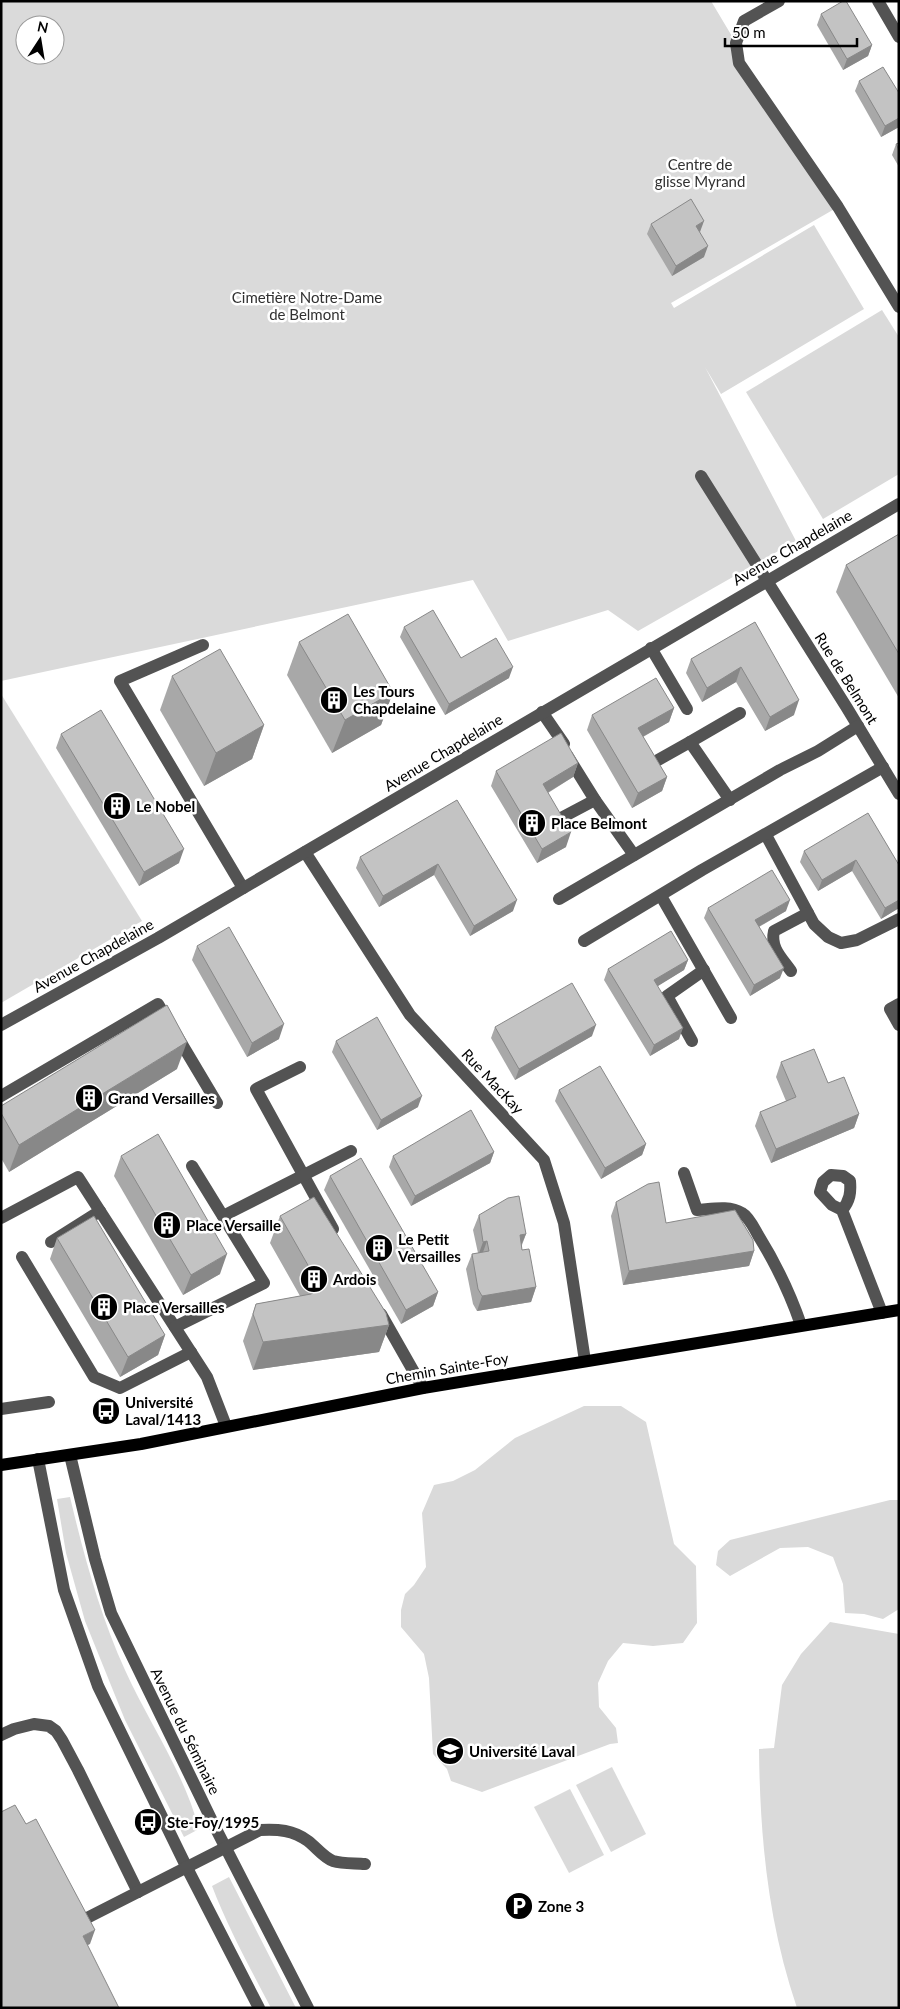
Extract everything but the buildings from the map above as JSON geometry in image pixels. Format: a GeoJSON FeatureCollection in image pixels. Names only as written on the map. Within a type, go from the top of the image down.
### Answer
{"type":"FeatureCollection","features":[{"type":"Feature","properties":{"kind":"main road","name":"Chemin Sainte-Foy"},"geometry":{"type":"LineString","coordinates":[[1,1465],[141,1444],[423,1388],[899,1310]]}},
{"type":"Feature","properties":{"kind":"street"},"geometry":{"type":"LineString","coordinates":[[779,1],[744,21],[736,43],[740,63],[838,207],[899,307]]}},
{"type":"Feature","properties":{"kind":"street"},"geometry":{"type":"LineString","coordinates":[[878,1],[899,37]]}},
{"type":"Feature","properties":{"kind":"street","name":"Rue de Belmont"},"geometry":{"type":"LineString","coordinates":[[701,476],[899,794]]}},
{"type":"Feature","properties":{"kind":"street","name":"Avenue Chapdelaine"},"geometry":{"type":"LineString","coordinates":[[1,1025],[243,888],[899,504]]}},
{"type":"Feature","properties":{"kind":"street"},"geometry":{"type":"LineString","coordinates":[[203,645],[120,681],[243,888]]}},
{"type":"Feature","properties":{"kind":"street"},"geometry":{"type":"LineString","coordinates":[[651,648],[687,709]]}},
{"type":"Feature","properties":{"kind":"street"},"geometry":{"type":"LineString","coordinates":[[542,712],[595,800],[634,855]]}},
{"type":"Feature","properties":{"kind":"street"},"geometry":{"type":"LineString","coordinates":[[658,760],[740,713]]}},
{"type":"Feature","properties":{"kind":"street"},"geometry":{"type":"LineString","coordinates":[[559,899],[780,770],[818,751],[858,726]]}},
{"type":"Feature","properties":{"kind":"street"},"geometry":{"type":"LineString","coordinates":[[690,742],[730,800]]}},
{"type":"Feature","properties":{"kind":"street"},"geometry":{"type":"LineString","coordinates":[[584,942],[702,870],[883,767]]}},
{"type":"Feature","properties":{"kind":"street"},"geometry":{"type":"LineString","coordinates":[[562,818],[595,800]]}},
{"type":"Feature","properties":{"kind":"street"},"geometry":{"type":"LineString","coordinates":[[766,835],[814,924],[828,936],[841,943],[857,940],[899,919]]}},
{"type":"Feature","properties":{"kind":"street","name":"Rue MacKay"},"geometry":{"type":"LineString","coordinates":[[305,852],[410,1015],[544,1160],[564,1223],[585,1361]]}},
{"type":"Feature","properties":{"kind":"street"},"geometry":{"type":"LineString","coordinates":[[660,896],[731,1018]]}},
{"type":"Feature","properties":{"kind":"street"},"geometry":{"type":"LineString","coordinates":[[791,971],[774,947],[772,940],[774,931],[808,913]]}},
{"type":"Feature","properties":{"kind":"street"},"geometry":{"type":"LineString","coordinates":[[692,1041],[667,996],[704,970]]}},
{"type":"Feature","properties":{"kind":"street"},"geometry":{"type":"LineString","coordinates":[[1,1096],[158,1004],[217,1103]]}},
{"type":"Feature","properties":{"kind":"street"},"geometry":{"type":"LineString","coordinates":[[899,1004],[890,1008],[899,1024]]}},
{"type":"Feature","properties":{"kind":"street"},"geometry":{"type":"LineString","coordinates":[[300,1067],[256,1089],[341,1243]]}},
{"type":"Feature","properties":{"kind":"street"},"geometry":{"type":"LineString","coordinates":[[222,1216],[350,1151]]}},
{"type":"Feature","properties":{"kind":"street"},"geometry":{"type":"LineString","coordinates":[[175,1327],[264,1282],[192,1166]]}},
{"type":"Feature","properties":{"kind":"street"},"geometry":{"type":"LineString","coordinates":[[684,1173],[697,1210],[730,1208],[743,1214],[752,1225],[777,1266],[801,1325]]}},
{"type":"Feature","properties":{"kind":"street"},"geometry":{"type":"LineString","coordinates":[[1,1218],[78,1176],[207,1377],[226,1426]]}},
{"type":"Feature","properties":{"kind":"street"},"geometry":{"type":"LineString","coordinates":[[842,1210],[882,1313]]}},
{"type":"Feature","properties":{"kind":"street"},"geometry":{"type":"LineString","coordinates":[[51,1242],[100,1211]]}},
{"type":"Feature","properties":{"kind":"street"},"geometry":{"type":"LineString","coordinates":[[22,1257],[94,1378],[120,1388],[191,1352]]}},
{"type":"Feature","properties":{"kind":"street"},"geometry":{"type":"LineString","coordinates":[[375,1303],[423,1388]]}},
{"type":"Feature","properties":{"kind":"street"},"geometry":{"type":"LineString","coordinates":[[1,1409],[49,1402]]}},
{"type":"Feature","properties":{"kind":"street","name":"Avenue du Séminaire"},"geometry":{"type":"LineString","coordinates":[[70,1455],[95,1559],[111,1614],[225,1848],[308,2008]]}},
{"type":"Feature","properties":{"kind":"street"},"geometry":{"type":"LineString","coordinates":[[38,1459],[64,1590],[98,1686],[187,1868],[259,2008]]}},
{"type":"Feature","properties":{"kind":"street"},"geometry":{"type":"LineString","coordinates":[[1,1736],[14,1729],[34,1724],[49,1726],[56,1731],[74,1762],[138,1892]]}},
{"type":"Feature","properties":{"kind":"street"},"geometry":{"type":"LineString","coordinates":[[78,1922],[260,1830],[286,1830],[308,1841],[325,1856],[334,1861],[365,1864]]}},
{"type":"Feature","properties":{"kind":"green space","name":"Cimetière Notre-Dame de Belmont"},"geometry":{"type":"Polygon","coordinates":[[[1,1],[711,1],[736,43],[739,63],[838,207],[671,303],[674,308],[814,225],[864,309],[721,394],[705,367],[796,541],[638,631],[608,610],[508,641],[473,580],[1,681],[1,1]]]}},
{"type":"Feature","properties":{"kind":"green space"},"geometry":{"type":"Polygon","coordinates":[[[882,310],[899,337],[899,474],[823,519],[746,392],[882,310]]]}},
{"type":"Feature","properties":{"kind":"green space"},"geometry":{"type":"Polygon","coordinates":[[[1,694],[142,921],[1,1003],[1,694]]]}},
{"type":"Feature","properties":{"kind":"green space"},"geometry":{"type":"Polygon","coordinates":[[[584,1406],[621,1406],[646,1422],[674,1544],[696,1566],[697,1623],[683,1643],[653,1646],[623,1643],[608,1661],[598,1683],[599,1707],[616,1728],[618,1743],[610,1744],[482,1792],[451,1781],[447,1769],[433,1754],[429,1678],[424,1654],[401,1627],[401,1610],[405,1594],[414,1585],[426,1567],[422,1513],[434,1485],[453,1481],[475,1470],[515,1438],[584,1406]]]}},
{"type":"Feature","properties":{"kind":"green space"},"geometry":{"type":"Polygon","coordinates":[[[70,1497],[93,1585],[116,1649],[134,1690],[175,1768],[192,1808],[199,1829],[184,1837],[125,1720],[85,1621],[66,1553],[57,1499],[70,1497]]]}},
{"type":"Feature","properties":{"kind":"green space"},"geometry":{"type":"Polygon","coordinates":[[[890,1500],[899,1500],[899,1609],[883,1619],[864,1614],[845,1613],[843,1584],[833,1557],[808,1547],[780,1548],[730,1576],[716,1565],[718,1551],[730,1540],[890,1500]]]}},
{"type":"Feature","properties":{"kind":"green space"},"geometry":{"type":"Polygon","coordinates":[[[830,1622],[899,1634],[899,2008],[797,2008],[787,1976],[772,1912],[761,1815],[759,1749],[774,1748],[782,1685],[801,1654],[830,1622]]]}},
{"type":"Feature","properties":{"kind":"green space"},"geometry":{"type":"Polygon","coordinates":[[[612,1767],[646,1834],[611,1852],[576,1785],[612,1767]]]}},
{"type":"Feature","properties":{"kind":"green space"},"geometry":{"type":"Polygon","coordinates":[[[570,1789],[604,1855],[569,1873],[534,1807],[570,1789]]]}},
{"type":"Feature","properties":{"kind":"green space"},"geometry":{"type":"Polygon","coordinates":[[[229,1877],[296,2008],[271,2008],[247,1963],[212,1886],[229,1877]]]}},
{"type":"Feature","properties":{"kind":"place","name":"Les Tours Chapdelaine"},"geometry":{"type":"Point","coordinates":[334,700]}},
{"type":"Feature","properties":{"kind":"place","name":"Le Nobel"},"geometry":{"type":"Point","coordinates":[117,806]}},
{"type":"Feature","properties":{"kind":"place","name":"Place Belmont"},"geometry":{"type":"Point","coordinates":[532,823]}},
{"type":"Feature","properties":{"kind":"place","name":"Grand Versailles"},"geometry":{"type":"Point","coordinates":[89,1098]}},
{"type":"Feature","properties":{"kind":"place","name":"Place Versaille"},"geometry":{"type":"Point","coordinates":[167,1225]}},
{"type":"Feature","properties":{"kind":"place","name":"Le Petit Versailles"},"geometry":{"type":"Point","coordinates":[379,1248]}},
{"type":"Feature","properties":{"kind":"place","name":"Ardois"},"geometry":{"type":"Point","coordinates":[314,1279]}},
{"type":"Feature","properties":{"kind":"place","name":"Place Versailles"},"geometry":{"type":"Point","coordinates":[104,1307]}},
{"type":"Feature","properties":{"kind":"place","name":"Université Laval/1413"},"geometry":{"type":"Point","coordinates":[106,1411]}},
{"type":"Feature","properties":{"kind":"place","name":"Université Laval"},"geometry":{"type":"Point","coordinates":[450,1751]}},
{"type":"Feature","properties":{"kind":"place","name":"Ste-Foy/1995"},"geometry":{"type":"Point","coordinates":[148,1822]}},
{"type":"Feature","properties":{"kind":"place","name":"Zone 3"},"geometry":{"type":"Point","coordinates":[519,1906]}},
{"type":"Feature","properties":{"kind":"park label","name":"Centre de glisse Myrand"},"geometry":{"type":"Point","coordinates":[700,172]}}]}
